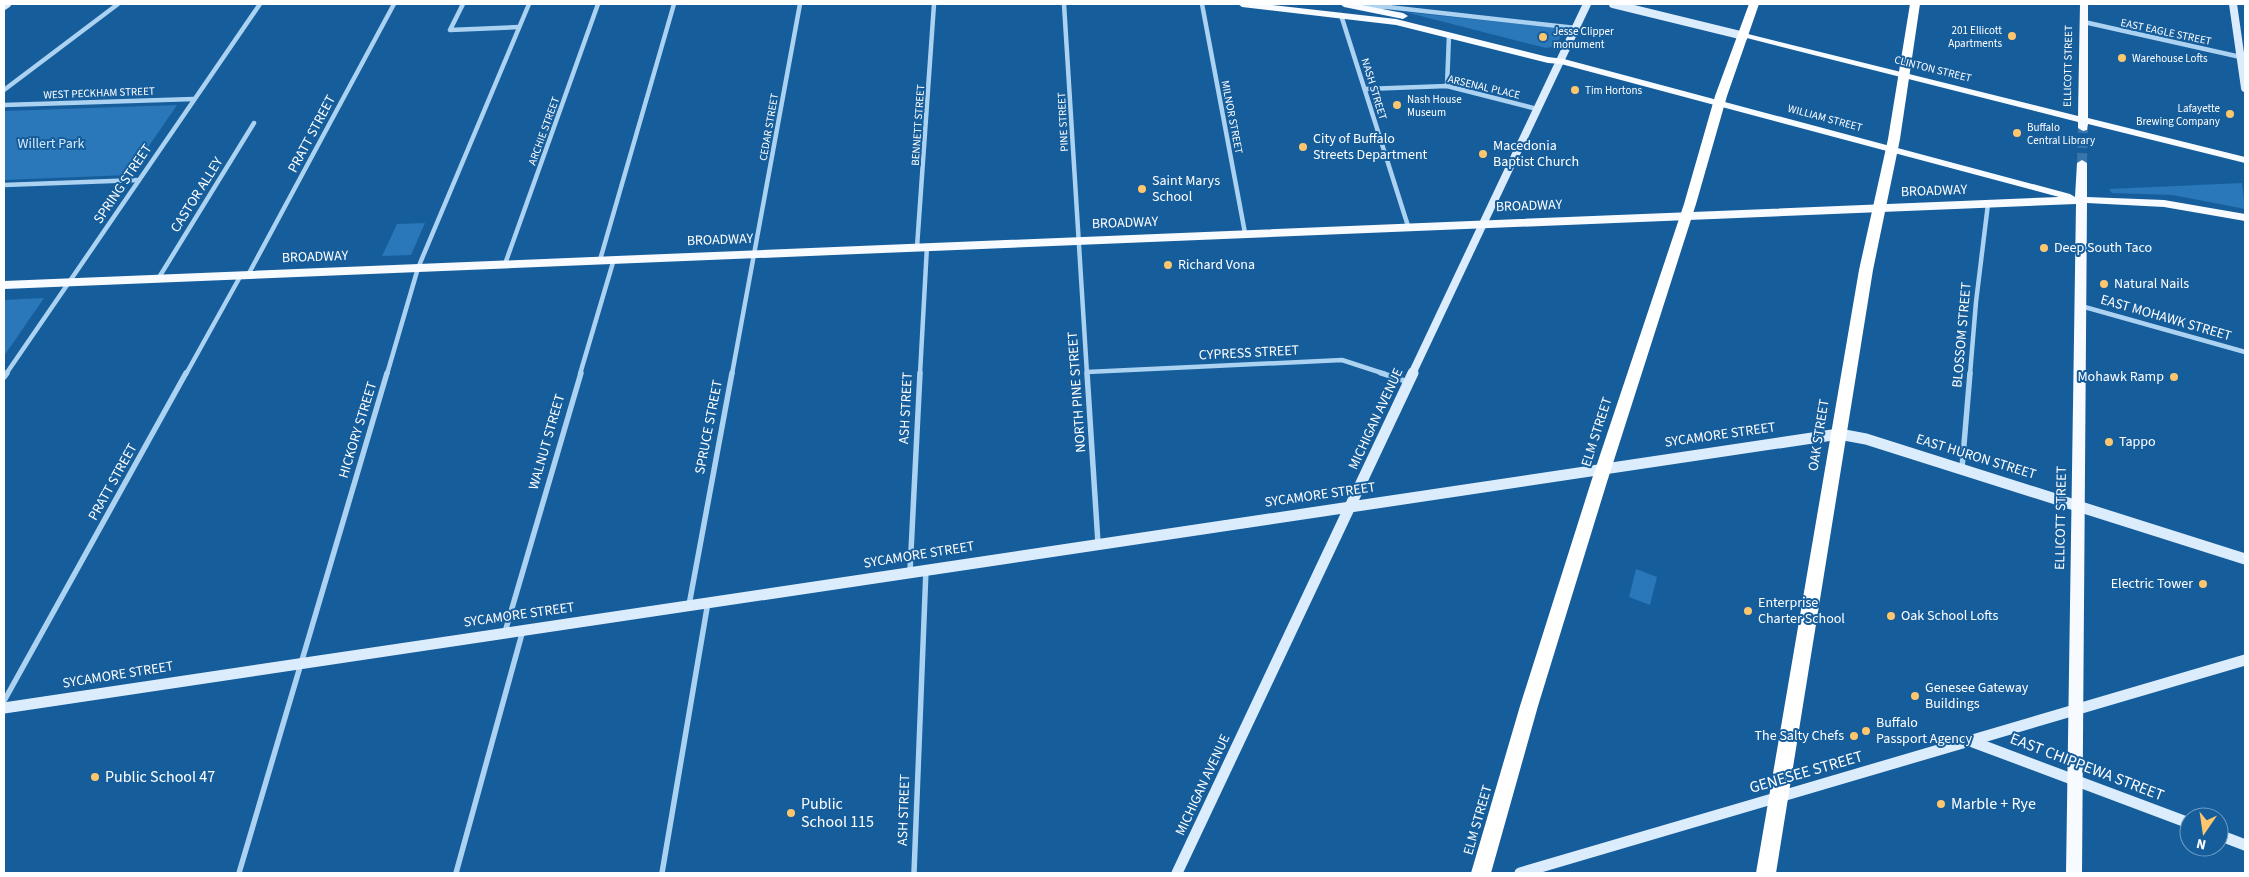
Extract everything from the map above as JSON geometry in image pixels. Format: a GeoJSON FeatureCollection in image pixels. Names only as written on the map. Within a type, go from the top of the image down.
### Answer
{"type":"FeatureCollection","features":[{"type":"Feature","properties":{"kind":"highway","name":"ELM STREET"},"geometry":{"type":"LineString","coordinates":[[1481,873],[1529,706],[1686,216],[1719,102],[1754,4]]}},
{"type":"Feature","properties":{"kind":"highway","name":"OAK STREET"},"geometry":{"type":"LineString","coordinates":[[1766,873],[1839,434],[1878,208],[1892,149],[1915,4]]}},
{"type":"Feature","properties":{"kind":"main road","name":"WILLIAM STREET"},"geometry":{"type":"LineString","coordinates":[[1242,4],[1406,24],[1719,102],[2082,200]]}},
{"type":"Feature","properties":{"kind":"main road","name":"WILLIAM STREET"},"geometry":{"type":"LineString","coordinates":[[1344,4],[1394,13],[1550,54],[1560,61]]}},
{"type":"Feature","properties":{"kind":"main road","name":"ELLICOTT STREET"},"geometry":{"type":"LineString","coordinates":[[2083,124],[2084,4]]}},
{"type":"Feature","properties":{"kind":"main road","name":"CLINTON STREET"},"geometry":{"type":"LineString","coordinates":[[1744,36],[1904,75],[2083,124],[2245,160]]}},
{"type":"Feature","properties":{"kind":"main road","name":"ELLICOTT STREET"},"geometry":{"type":"LineString","coordinates":[[2074,873],[2082,163]]}},
{"type":"Feature","properties":{"kind":"main road","name":"BROADWAY"},"geometry":{"type":"LineString","coordinates":[[4,285],[1408,226],[2082,200],[2178,204],[2208,208],[2245,218]]}},
{"type":"Feature","properties":{"kind":"street"},"geometry":{"type":"LineString","coordinates":[[4,90],[118,4]]}},
{"type":"Feature","properties":{"kind":"street","name":"SPRING STREET"},"geometry":{"type":"LineString","coordinates":[[4,376],[260,4]]}},
{"type":"Feature","properties":{"kind":"street","name":"PRATT STREET"},"geometry":{"type":"LineString","coordinates":[[4,701],[245,275],[394,4]]}},
{"type":"Feature","properties":{"kind":"street"},"geometry":{"type":"LineString","coordinates":[[463,4],[450,30],[519,27]]}},
{"type":"Feature","properties":{"kind":"street","name":"HICKORY STREET"},"geometry":{"type":"LineString","coordinates":[[239,873],[418,268],[529,4]]}},
{"type":"Feature","properties":{"kind":"street","name":"ARCHIE STREET"},"geometry":{"type":"LineString","coordinates":[[505,264],[598,4]]}},
{"type":"Feature","properties":{"kind":"street"},"geometry":{"type":"LineString","coordinates":[[600,260],[674,4]]}},
{"type":"Feature","properties":{"kind":"street","name":"CEDAR STREET"},"geometry":{"type":"LineString","coordinates":[[754,254],[800,4]]}},
{"type":"Feature","properties":{"kind":"street","name":"BENNETT STREET"},"geometry":{"type":"LineString","coordinates":[[922,246],[934,4]]}},
{"type":"Feature","properties":{"kind":"street","name":"PINE STREET"},"geometry":{"type":"LineString","coordinates":[[1064,4],[1078,240]]}},
{"type":"Feature","properties":{"kind":"street","name":"MILNOR STREET"},"geometry":{"type":"LineString","coordinates":[[1202,4],[1244,233]]}},
{"type":"Feature","properties":{"kind":"street","name":"MICHIGAN AVENUE"},"geometry":{"type":"LineString","coordinates":[[1177,873],[1587,4]]}},
{"type":"Feature","properties":{"kind":"street","name":"CLINTON STREET"},"geometry":{"type":"LineString","coordinates":[[1614,4],[1744,36]]}},
{"type":"Feature","properties":{"kind":"street"},"geometry":{"type":"LineString","coordinates":[[2234,4],[2243,58],[2245,88]]}},
{"type":"Feature","properties":{"kind":"street","name":"WILLIAM STREET"},"geometry":{"type":"LineString","coordinates":[[1358,6],[1388,7],[1576,28]]}},
{"type":"Feature","properties":{"kind":"street","name":"NASH STREET"},"geometry":{"type":"LineString","coordinates":[[1341,15],[1408,226]]}},
{"type":"Feature","properties":{"kind":"street","name":"EAST EAGLE STREET"},"geometry":{"type":"LineString","coordinates":[[2084,22],[2243,58]]}},
{"type":"Feature","properties":{"kind":"street"},"geometry":{"type":"LineString","coordinates":[[1447,86],[1449,35]]}},
{"type":"Feature","properties":{"kind":"street","name":"ARSENAL PLACE"},"geometry":{"type":"LineString","coordinates":[[1365,89],[1447,86],[1538,109]]}},
{"type":"Feature","properties":{"kind":"street","name":"WEST PECKHAM STREET"},"geometry":{"type":"LineString","coordinates":[[4,105],[194,99]]}},
{"type":"Feature","properties":{"kind":"street","name":"CASTOR ALLEY"},"geometry":{"type":"LineString","coordinates":[[158,278],[254,123]]}},
{"type":"Feature","properties":{"kind":"street"},"geometry":{"type":"LineString","coordinates":[[4,185],[139,180]]}},
{"type":"Feature","properties":{"kind":"street","name":"BLOSSOM STREET"},"geometry":{"type":"LineString","coordinates":[[1962,468],[1976,302],[1988,204]]}},
{"type":"Feature","properties":{"kind":"street","name":"NORTH PINE STREET"},"geometry":{"type":"LineString","coordinates":[[1078,240],[1098,543]]}},
{"type":"Feature","properties":{"kind":"street","name":"ASH STREET"},"geometry":{"type":"LineString","coordinates":[[910,571],[922,246]]}},
{"type":"Feature","properties":{"kind":"street","name":"SPRUCE STREET"},"geometry":{"type":"LineString","coordinates":[[690,605],[754,254]]}},
{"type":"Feature","properties":{"kind":"street","name":"WALNUT STREET"},"geometry":{"type":"LineString","coordinates":[[505,632],[614,259]]}},
{"type":"Feature","properties":{"kind":"street","name":"EAST MOHAWK STREET"},"geometry":{"type":"LineString","coordinates":[[2081,306],[2245,352]]}},
{"type":"Feature","properties":{"kind":"street","name":"CYPRESS STREET"},"geometry":{"type":"LineString","coordinates":[[1088,372],[1342,360],[1409,382]]}},
{"type":"Feature","properties":{"kind":"street","name":"EAST HURON STREET"},"geometry":{"type":"LineString","coordinates":[[1839,434],[1866,439],[1962,468],[2245,559]]}},
{"type":"Feature","properties":{"kind":"street","name":"SYCAMORE STREET"},"geometry":{"type":"LineString","coordinates":[[4,708],[1605,467],[1839,434]]}},
{"type":"Feature","properties":{"kind":"street","name":"ASH STREET"},"geometry":{"type":"LineString","coordinates":[[914,873],[926,569]]}},
{"type":"Feature","properties":{"kind":"street"},"geometry":{"type":"LineString","coordinates":[[662,873],[708,602]]}},
{"type":"Feature","properties":{"kind":"street"},"geometry":{"type":"LineString","coordinates":[[456,873],[523,630]]}},
{"type":"Feature","properties":{"kind":"street","name":"GENESEE STREET"},"geometry":{"type":"LineString","coordinates":[[1520,873],[1973,742],[2245,660]]}},
{"type":"Feature","properties":{"kind":"street","name":"EAST CHIPPEWA STREET"},"geometry":{"type":"LineString","coordinates":[[1973,742],[2179,820]]}},
{"type":"Feature","properties":{"kind":"street"},"geometry":{"type":"LineString","coordinates":[[2229,839],[2245,845]]}},
{"type":"Feature","properties":{"kind":"green space","name":"Jesse Clipper monument"},"geometry":{"type":"Polygon","coordinates":[[[1405,12],[1558,28],[1563,33],[1555,46],[1546,48],[1405,12]]]}},
{"type":"Feature","properties":{"kind":"green space","name":"Willert Park"},"geometry":{"type":"Polygon","coordinates":[[[177,105],[129,175],[4,180],[4,111],[177,105]]]}},
{"type":"Feature","properties":{"kind":"green space"},"geometry":{"type":"Polygon","coordinates":[[[2242,183],[2245,209],[2173,195],[2112,193],[2109,189],[2242,183]]]}},
{"type":"Feature","properties":{"kind":"green space"},"geometry":{"type":"Polygon","coordinates":[[[425,223],[411,255],[382,256],[397,224],[425,223]]]}},
{"type":"Feature","properties":{"kind":"green space"},"geometry":{"type":"Polygon","coordinates":[[[44,298],[4,356],[4,300],[44,298]]]}},
{"type":"Feature","properties":{"kind":"green space"},"geometry":{"type":"Polygon","coordinates":[[[1636,569],[1657,577],[1650,605],[1629,597],[1636,569]]]}},
{"type":"Feature","properties":{"kind":"tunnel"},"geometry":{"type":"LineString","coordinates":[[2082,163],[2083,128]]}},
{"type":"Feature","properties":{"kind":"place","name":"201 Ellicott Apartments"},"geometry":{"type":"Point","coordinates":[2012,36]}},
{"type":"Feature","properties":{"kind":"place","name":"Jesse Clipper monument"},"geometry":{"type":"Point","coordinates":[1543,37]}},
{"type":"Feature","properties":{"kind":"place","name":"Warehouse Lofts"},"geometry":{"type":"Point","coordinates":[2122,58]}},
{"type":"Feature","properties":{"kind":"place","name":"Tim Hortons"},"geometry":{"type":"Point","coordinates":[1575,90]}},
{"type":"Feature","properties":{"kind":"place","name":"Nash House Museum"},"geometry":{"type":"Point","coordinates":[1397,105]}},
{"type":"Feature","properties":{"kind":"place","name":"Lafayette Brewing Company"},"geometry":{"type":"Point","coordinates":[2230,114]}},
{"type":"Feature","properties":{"kind":"place","name":"Buffalo Central Library"},"geometry":{"type":"Point","coordinates":[2017,133]}},
{"type":"Feature","properties":{"kind":"place","name":"City of Buffalo Streets Department"},"geometry":{"type":"Point","coordinates":[1303,147]}},
{"type":"Feature","properties":{"kind":"place","name":"Macedonia Baptist Church"},"geometry":{"type":"Point","coordinates":[1483,154]}},
{"type":"Feature","properties":{"kind":"place","name":"Saint Marys School"},"geometry":{"type":"Point","coordinates":[1142,189]}},
{"type":"Feature","properties":{"kind":"place","name":"Deep South Taco"},"geometry":{"type":"Point","coordinates":[2044,248]}},
{"type":"Feature","properties":{"kind":"place","name":"Richard Vona"},"geometry":{"type":"Point","coordinates":[1168,265]}},
{"type":"Feature","properties":{"kind":"place","name":"Natural Nails"},"geometry":{"type":"Point","coordinates":[2104,284]}},
{"type":"Feature","properties":{"kind":"place","name":"Mohawk Ramp"},"geometry":{"type":"Point","coordinates":[2174,377]}},
{"type":"Feature","properties":{"kind":"place","name":"Tappo"},"geometry":{"type":"Point","coordinates":[2109,442]}},
{"type":"Feature","properties":{"kind":"place","name":"Electric Tower"},"geometry":{"type":"Point","coordinates":[2203,584]}},
{"type":"Feature","properties":{"kind":"place","name":"Enterprise Charter School"},"geometry":{"type":"Point","coordinates":[1748,611]}},
{"type":"Feature","properties":{"kind":"place","name":"Oak School Lofts"},"geometry":{"type":"Point","coordinates":[1891,616]}},
{"type":"Feature","properties":{"kind":"place","name":"Genesee Gateway Buildings"},"geometry":{"type":"Point","coordinates":[1915,696]}},
{"type":"Feature","properties":{"kind":"place","name":"Buffalo Passport Agency"},"geometry":{"type":"Point","coordinates":[1866,731]}},
{"type":"Feature","properties":{"kind":"place","name":"The Salty Chefs"},"geometry":{"type":"Point","coordinates":[1854,736]}},
{"type":"Feature","properties":{"kind":"place","name":"Public School 47"},"geometry":{"type":"Point","coordinates":[95,777]}},
{"type":"Feature","properties":{"kind":"place","name":"Marble + Rye"},"geometry":{"type":"Point","coordinates":[1941,804]}},
{"type":"Feature","properties":{"kind":"place","name":"Public School 115"},"geometry":{"type":"Point","coordinates":[791,813]}}]}
